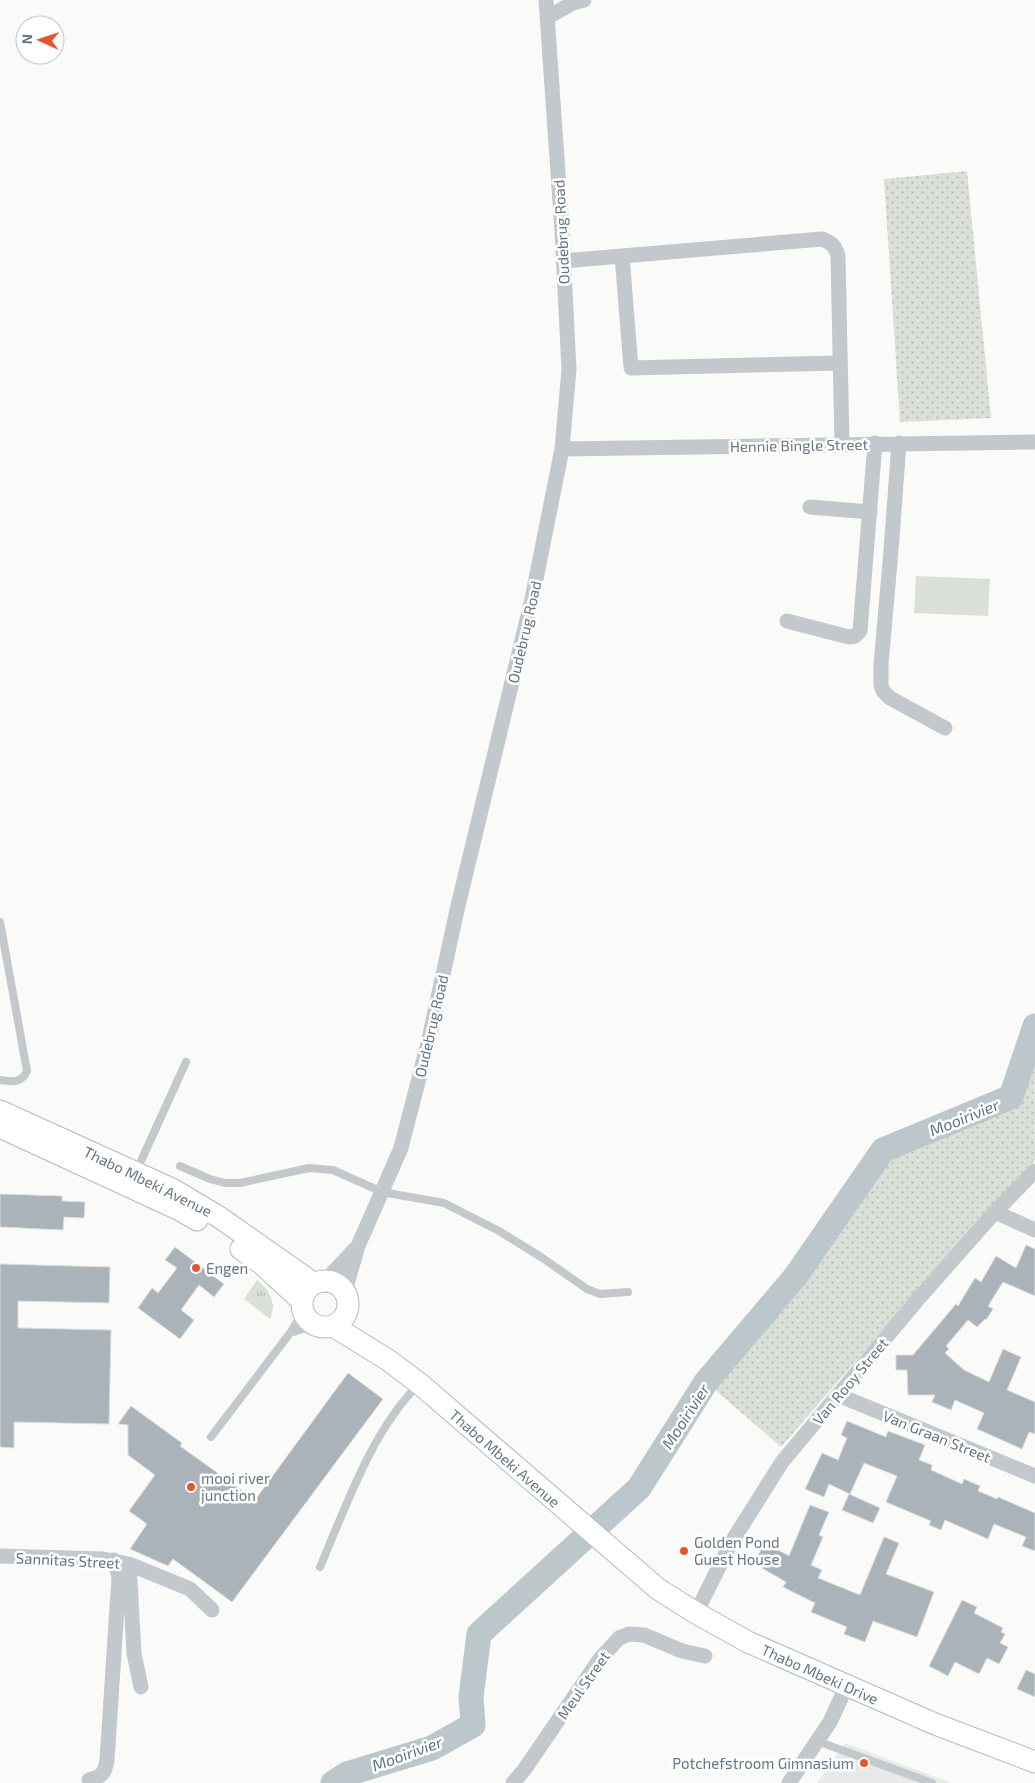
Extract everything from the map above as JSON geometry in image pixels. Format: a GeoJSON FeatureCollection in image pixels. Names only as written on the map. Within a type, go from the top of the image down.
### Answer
{"type":"FeatureCollection","features":[{"type":"Feature","properties":{"kind":"main road","name":"Thabo Mbeki Avenue"},"geometry":{"type":"LineString","coordinates":[[0,1111],[172,1189],[220,1216],[315,1304]]}},
{"type":"Feature","properties":{"kind":"main road","name":"Thabo Mbeki Avenue"},"geometry":{"type":"LineString","coordinates":[[0,1127],[180,1210],[228,1239],[420,1384],[620,1558]]}},
{"type":"Feature","properties":{"kind":"main road","name":"Thabo Mbeki Avenue"},"geometry":{"type":"LineString","coordinates":[[315,1304],[337,1283],[347,1301],[388,1360]]}},
{"type":"Feature","properties":{"kind":"main road"},"geometry":{"type":"LineString","coordinates":[[315,1304],[342,1320],[347,1301]]}},
{"type":"Feature","properties":{"kind":"main road","name":"Thabo Mbeki Drive"},"geometry":{"type":"LineString","coordinates":[[620,1558],[658,1589],[748,1642],[935,1724],[1034,1761]]}},
{"type":"Feature","properties":{"kind":"street","name":"Oudebrug Road"},"geometry":{"type":"LineString","coordinates":[[315,1304],[358,1246],[401,1148],[430,1040],[457,910],[532,600],[562,449],[568,369],[546,0]]}},
{"type":"Feature","properties":{"kind":"street"},"geometry":{"type":"LineString","coordinates":[[548,17],[573,3],[584,0]]}},
{"type":"Feature","properties":{"kind":"street"},"geometry":{"type":"LineString","coordinates":[[563,261],[822,239],[830,242],[835,246],[838,256],[842,444]]}},
{"type":"Feature","properties":{"kind":"street"},"geometry":{"type":"LineString","coordinates":[[622,256],[631,368],[840,363]]}},
{"type":"Feature","properties":{"kind":"street","name":"Hennie Bingle Street"},"geometry":{"type":"LineString","coordinates":[[562,449],[1035,442]]}},
{"type":"Feature","properties":{"kind":"street"},"geometry":{"type":"LineString","coordinates":[[787,621],[849,637],[855,636],[860,631],[875,443]]}},
{"type":"Feature","properties":{"kind":"street"},"geometry":{"type":"LineString","coordinates":[[898,443],[881,685],[883,691],[890,698],[945,728]]}},
{"type":"Feature","properties":{"kind":"street"},"geometry":{"type":"LineString","coordinates":[[810,508],[870,512]]}},
{"type":"Feature","properties":{"kind":"street","name":"Van Rooy Street"},"geometry":{"type":"LineString","coordinates":[[696,1613],[731,1543],[782,1462],[919,1298],[995,1212],[1035,1171]]}},
{"type":"Feature","properties":{"kind":"street"},"geometry":{"type":"LineString","coordinates":[[995,1212],[1035,1230]]}},
{"type":"Feature","properties":{"kind":"street","name":"Oudebrug Road"},"geometry":{"type":"LineString","coordinates":[[347,1301],[358,1246]]}},
{"type":"Feature","properties":{"kind":"street","name":"Van Graan Street"},"geometry":{"type":"LineString","coordinates":[[838,1396],[1035,1476]]}},
{"type":"Feature","properties":{"kind":"street","name":"Sannitas Street"},"geometry":{"type":"LineString","coordinates":[[0,1556],[114,1560],[129,1564],[190,1589],[212,1610]]}},
{"type":"Feature","properties":{"kind":"street"},"geometry":{"type":"LineString","coordinates":[[89,1780],[100,1777],[104,1773],[107,1760],[119,1577],[114,1560]]}},
{"type":"Feature","properties":{"kind":"street"},"geometry":{"type":"LineString","coordinates":[[129,1564],[134,1653],[142,1687]]}},
{"type":"Feature","properties":{"kind":"street","name":"Meul Street"},"geometry":{"type":"LineString","coordinates":[[513,1783],[524,1770],[600,1658],[619,1638],[630,1634],[644,1635],[682,1651],[705,1656]]}},
{"type":"Feature","properties":{"kind":"street"},"geometry":{"type":"LineString","coordinates":[[789,1783],[830,1722],[847,1685]]}},
{"type":"Feature","properties":{"kind":"lane"},"geometry":{"type":"LineString","coordinates":[[0,922],[27,1071],[24,1078],[18,1081],[0,1080]]}},
{"type":"Feature","properties":{"kind":"lane"},"geometry":{"type":"LineString","coordinates":[[136,1172],[186,1062]]}},
{"type":"Feature","properties":{"kind":"lane"},"geometry":{"type":"LineString","coordinates":[[180,1166],[210,1180],[225,1183],[240,1183],[309,1168],[334,1170],[382,1192],[444,1203],[499,1231],[587,1289],[600,1294],[628,1292]]}},
{"type":"Feature","properties":{"kind":"lane"},"geometry":{"type":"LineString","coordinates":[[211,1437],[290,1333],[315,1304]]}},
{"type":"Feature","properties":{"kind":"lane"},"geometry":{"type":"LineString","coordinates":[[290,1333],[315,1304]]}},
{"type":"Feature","properties":{"kind":"lane"},"geometry":{"type":"LineString","coordinates":[[320,1567],[365,1463],[391,1417],[406,1397],[420,1384]]}},
{"type":"Feature","properties":{"kind":"lane"},"geometry":{"type":"LineString","coordinates":[[817,1740],[932,1783]]}},
{"type":"Feature","properties":{"kind":"shaded area","name":"Potchefstroom Gimnasium"},"geometry":{"type":"Polygon","coordinates":[[[845,1743],[951,1783],[817,1783],[845,1743]]]}},
{"type":"Feature","properties":{"kind":"green space"},"geometry":{"type":"Polygon","coordinates":[[[967,171],[991,418],[900,422],[884,179],[967,171]]]}},
{"type":"Feature","properties":{"kind":"green space"},"geometry":{"type":"Polygon","coordinates":[[[916,576],[990,579],[988,616],[914,613],[916,576]]]}},
{"type":"Feature","properties":{"kind":"green space"},"geometry":{"type":"Polygon","coordinates":[[[1035,1026],[1035,1160],[781,1447],[706,1382],[795,1277],[883,1150],[1011,1097],[1035,1026]]]}},
{"type":"Feature","properties":{"kind":"green space"},"geometry":{"type":"Polygon","coordinates":[[[257,1280],[266,1288],[271,1297],[273,1308],[270,1319],[244,1299],[257,1280]]]}},
{"type":"Feature","properties":{"kind":"building"},"geometry":{"type":"Polygon","coordinates":[[[0,1194],[62,1196],[62,1201],[85,1202],[84,1218],[64,1217],[63,1230],[0,1227],[0,1194]]]}},
{"type":"Feature","properties":{"kind":"building"},"geometry":{"type":"Polygon","coordinates":[[[1026,1245],[1035,1249],[1035,1296],[1003,1282],[988,1306],[993,1309],[986,1320],[977,1327],[968,1320],[946,1346],[949,1349],[945,1353],[964,1370],[989,1382],[1003,1349],[1021,1357],[1007,1390],[1035,1402],[1035,1434],[1029,1432],[1022,1449],[977,1429],[984,1413],[955,1400],[951,1410],[932,1402],[935,1395],[908,1395],[907,1370],[896,1370],[896,1355],[913,1355],[956,1304],[958,1306],[975,1278],[981,1282],[996,1256],[1016,1268],[1026,1245]]]}},
{"type":"Feature","properties":{"kind":"building"},"geometry":{"type":"Polygon","coordinates":[[[175,1247],[224,1284],[214,1297],[199,1285],[181,1310],[194,1320],[180,1339],[138,1308],[152,1288],[158,1293],[177,1268],[165,1260],[175,1247]]]}},
{"type":"Feature","properties":{"kind":"building"},"geometry":{"type":"Polygon","coordinates":[[[0,1264],[110,1267],[109,1303],[18,1301],[18,1328],[111,1330],[109,1424],[14,1422],[14,1448],[0,1447],[0,1264]]]}},
{"type":"Feature","properties":{"kind":"building","name":"mooi river junction"},"geometry":{"type":"Polygon","coordinates":[[[348,1373],[383,1399],[232,1602],[173,1559],[168,1566],[130,1549],[147,1524],[129,1511],[155,1475],[128,1455],[128,1425],[118,1424],[131,1406],[182,1443],[180,1446],[255,1500],[348,1373]]]}},
{"type":"Feature","properties":{"kind":"building"},"geometry":{"type":"Polygon","coordinates":[[[847,1421],[886,1437],[888,1431],[925,1445],[919,1460],[932,1465],[931,1470],[962,1484],[964,1479],[980,1486],[978,1491],[997,1499],[998,1497],[1035,1513],[1035,1551],[1022,1546],[1026,1537],[994,1524],[988,1539],[945,1520],[941,1530],[929,1525],[931,1521],[886,1502],[897,1476],[864,1463],[850,1494],[829,1484],[824,1497],[805,1489],[822,1453],[838,1460],[847,1438],[841,1435],[847,1421]]]}},
{"type":"Feature","properties":{"kind":"building"},"geometry":{"type":"Polygon","coordinates":[[[849,1494],[880,1508],[873,1523],[842,1510],[849,1494]]]}},
{"type":"Feature","properties":{"kind":"building"},"geometry":{"type":"Polygon","coordinates":[[[810,1505],[829,1512],[819,1535],[823,1537],[811,1565],[822,1570],[818,1578],[860,1595],[884,1537],[899,1543],[886,1574],[934,1592],[917,1637],[873,1621],[865,1642],[844,1634],[847,1627],[811,1612],[815,1603],[783,1587],[786,1582],[762,1568],[764,1564],[756,1559],[765,1543],[789,1556],[810,1505]]]}},
{"type":"Feature","properties":{"kind":"building"},"geometry":{"type":"Polygon","coordinates":[[[962,1600],[977,1607],[974,1613],[1003,1628],[1001,1632],[1005,1634],[1000,1643],[1008,1647],[999,1664],[987,1658],[979,1674],[955,1662],[948,1676],[929,1666],[962,1600]]]}},
{"type":"Feature","properties":{"kind":"building"},"geometry":{"type":"Polygon","coordinates":[[[1026,1670],[1035,1674],[1035,1697],[1017,1689],[1026,1670]]]}},
{"type":"Feature","properties":{"kind":"waterway","name":"Mooirivier"},"geometry":{"type":"LineString","coordinates":[[333,1783],[347,1774],[432,1748],[473,1725],[471,1697],[479,1634],[639,1488],[706,1382],[795,1277],[883,1150],[1011,1097],[1035,1026]]}},
{"type":"Feature","properties":{"kind":"place","name":"Engen"},"geometry":{"type":"Point","coordinates":[196,1268]}},
{"type":"Feature","properties":{"kind":"place","name":"mooi river junction"},"geometry":{"type":"Point","coordinates":[191,1487]}},
{"type":"Feature","properties":{"kind":"place","name":"Golden Pond Guest House"},"geometry":{"type":"Point","coordinates":[684,1551]}},
{"type":"Feature","properties":{"kind":"place","name":"Potchefstroom Gimnasium"},"geometry":{"type":"Point","coordinates":[864,1763]}}]}
